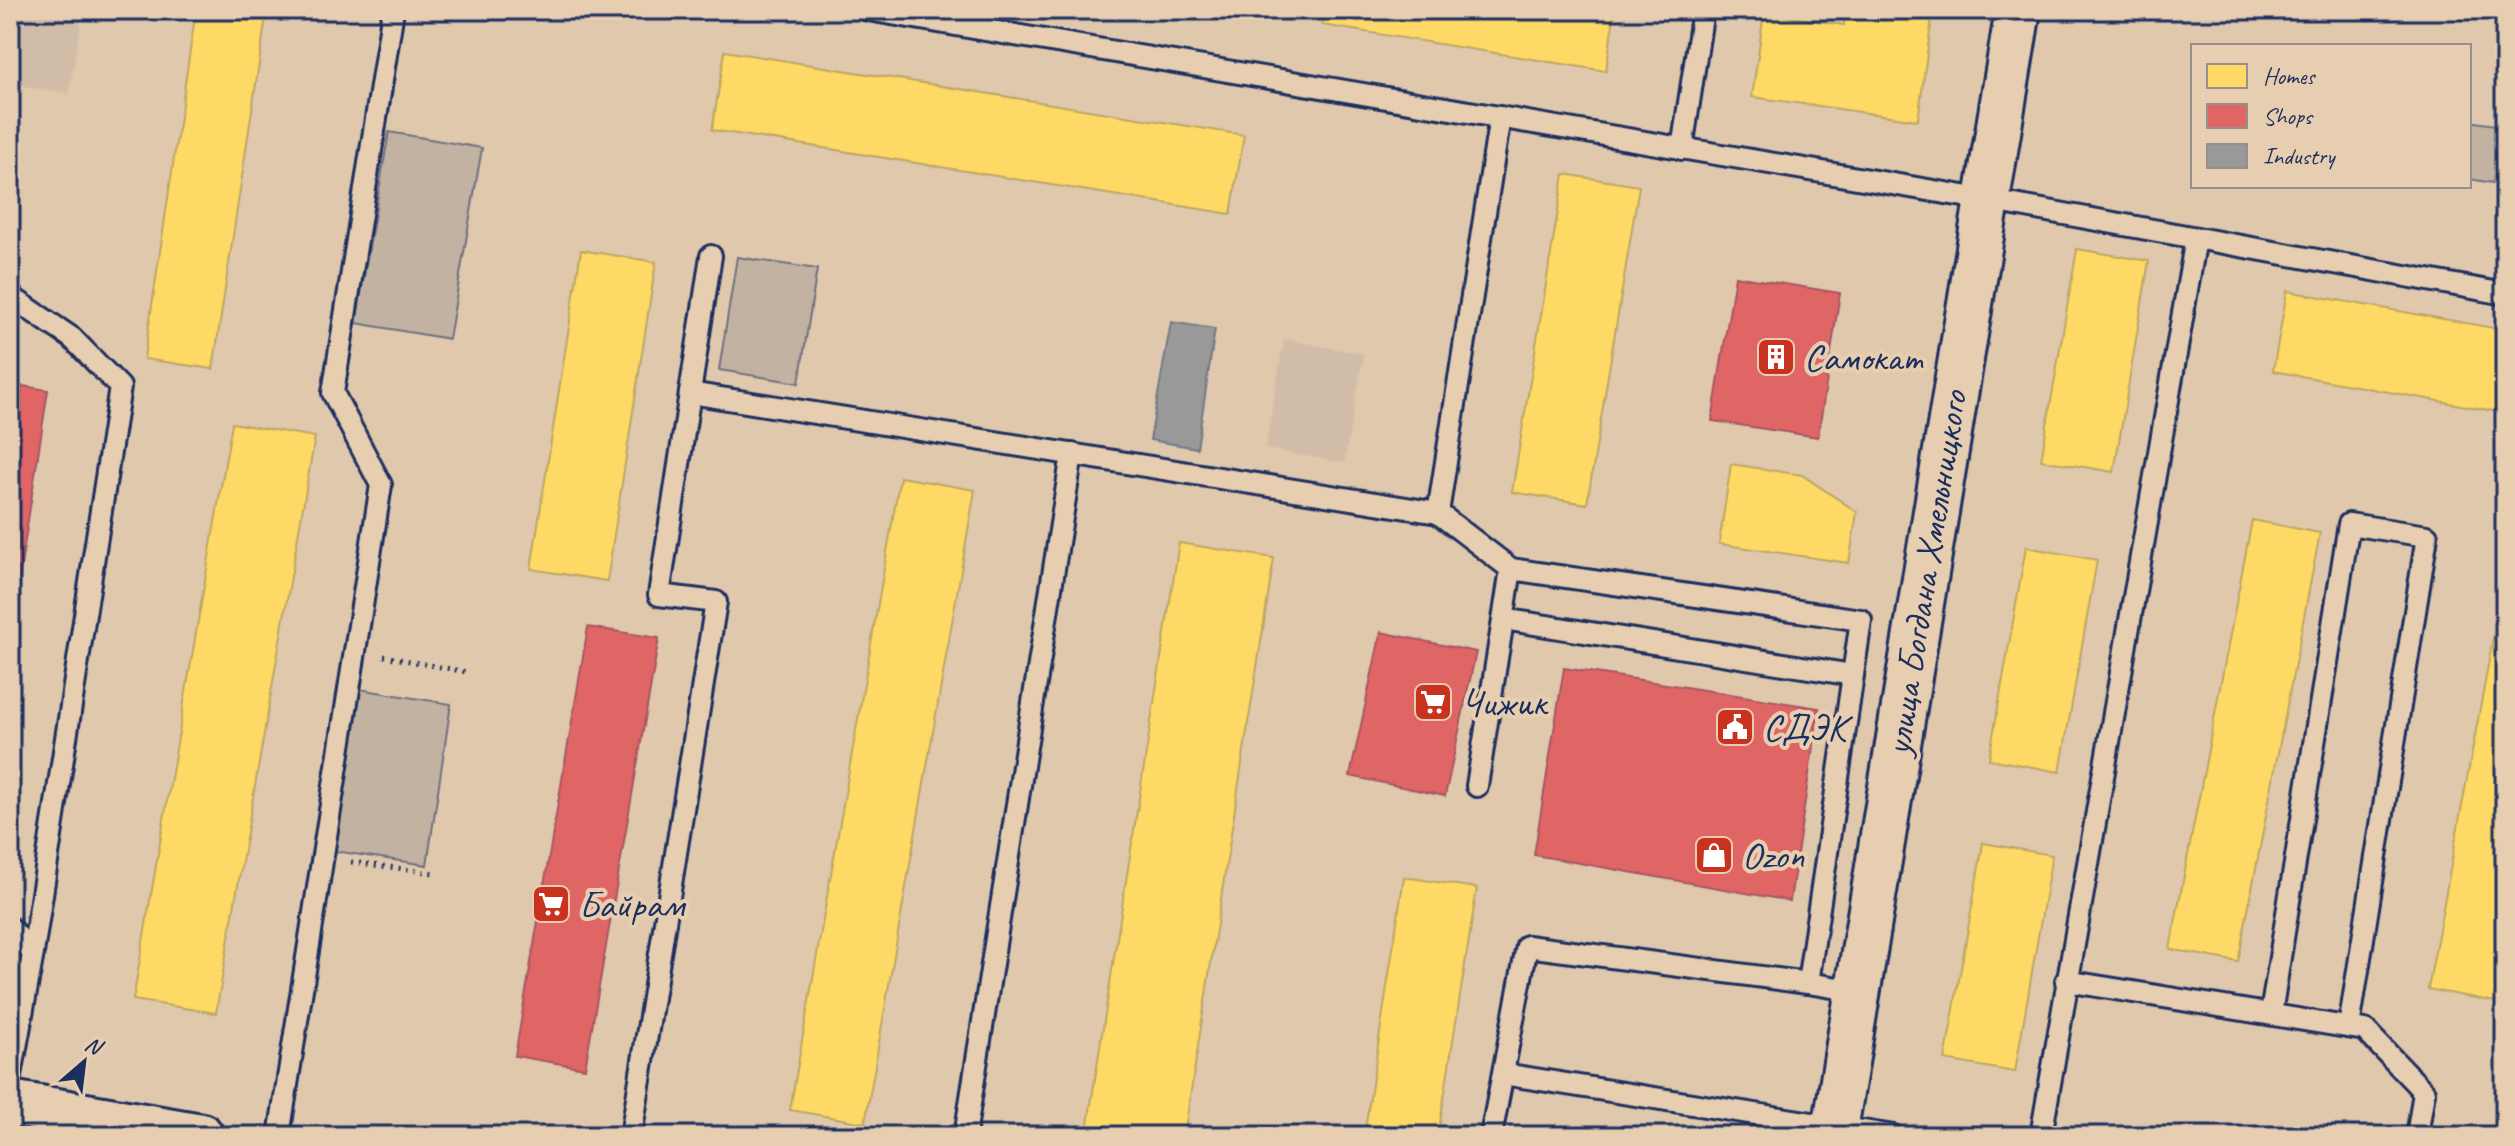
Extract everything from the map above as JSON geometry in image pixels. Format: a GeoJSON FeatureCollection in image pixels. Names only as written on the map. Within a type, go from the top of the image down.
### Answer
{"type":"FeatureCollection","features":[{"type":"Feature","properties":{"kind":"main road","name":"улица Богдана Хмельницкого"},"geometry":{"type":"LineString","coordinates":[[1834,1131],[2018,10]]}},
{"type":"Feature","properties":{"kind":"main road"},"geometry":{"type":"LineString","coordinates":[[10,1103],[201,1136]]}},
{"type":"Feature","properties":{"kind":"lane"},"geometry":{"type":"LineString","coordinates":[[279,1136],[381,485],[333,393],[393,10]]}},
{"type":"Feature","properties":{"kind":"lane"},"geometry":{"type":"LineString","coordinates":[[868,10],[1987,200],[2505,294]]}},
{"type":"Feature","properties":{"kind":"lane"},"geometry":{"type":"LineString","coordinates":[[1682,149],[1703,10]]}},
{"type":"Feature","properties":{"kind":"lane"},"geometry":{"type":"LineString","coordinates":[[1438,513],[1500,117]]}},
{"type":"Feature","properties":{"kind":"lane"},"geometry":{"type":"LineString","coordinates":[[2041,1136],[2196,238]]}},
{"type":"Feature","properties":{"kind":"lane"},"geometry":{"type":"LineString","coordinates":[[631,1136],[716,602],[659,595],[711,256]]}},
{"type":"Feature","properties":{"kind":"lane"},"geometry":{"type":"LineString","coordinates":[[10,296],[72,338],[120,387],[33,953],[10,1081]]}},
{"type":"Feature","properties":{"kind":"lane"},"geometry":{"type":"LineString","coordinates":[[690,393],[1438,513],[1511,569],[1861,620],[1808,983]]}},
{"type":"Feature","properties":{"kind":"lane"},"geometry":{"type":"LineString","coordinates":[[965,1136],[1072,454]]}},
{"type":"Feature","properties":{"kind":"lane"},"geometry":{"type":"LineString","coordinates":[[2271,1014],[2349,524],[2427,536],[2349,1027]]}},
{"type":"Feature","properties":{"kind":"lane"},"geometry":{"type":"LineString","coordinates":[[1477,786],[1511,569]]}},
{"type":"Feature","properties":{"kind":"lane"},"geometry":{"type":"LineString","coordinates":[[1503,619],[1853,675]]}},
{"type":"Feature","properties":{"kind":"lane"},"geometry":{"type":"LineString","coordinates":[[10,928],[33,953]]}},
{"type":"Feature","properties":{"kind":"lane"},"geometry":{"type":"LineString","coordinates":[[1491,1136],[1527,946],[1856,991]]}},
{"type":"Feature","properties":{"kind":"lane"},"geometry":{"type":"LineString","coordinates":[[2066,981],[2365,1030],[2424,1092],[2417,1136]]}},
{"type":"Feature","properties":{"kind":"lane"},"geometry":{"type":"LineString","coordinates":[[1503,1074],[1834,1131],[1894,1136]]}},
{"type":"Feature","properties":{"kind":"path"},"geometry":{"type":"LineString","coordinates":[[355,650],[466,672]]}},
{"type":"Feature","properties":{"kind":"path"},"geometry":{"type":"LineString","coordinates":[[322,858],[434,873]]}},
{"type":"Feature","properties":{"kind":"shaded area"},"geometry":{"type":"Polygon","coordinates":[[[10,10],[83,10],[69,94],[10,84],[10,10]]]}},
{"type":"Feature","properties":{"kind":"shaded area"},"geometry":{"type":"Polygon","coordinates":[[[2471,121],[2502,126],[2493,183],[2471,179],[2471,121]]]}},
{"type":"Feature","properties":{"kind":"shaded area"},"geometry":{"type":"Polygon","coordinates":[[[389,132],[482,148],[449,339],[356,323],[389,132]]]}},
{"type":"Feature","properties":{"kind":"shaded area"},"geometry":{"type":"Polygon","coordinates":[[[737,257],[817,269],[799,383],[719,370],[737,257]]]}},
{"type":"Feature","properties":{"kind":"shaded area"},"geometry":{"type":"Polygon","coordinates":[[[1284,339],[1364,354],[1344,463],[1265,449],[1284,339]]]}},
{"type":"Feature","properties":{"kind":"shaded area"},"geometry":{"type":"Polygon","coordinates":[[[359,689],[451,704],[427,865],[334,851],[359,689]]]}},
{"type":"Feature","properties":{"kind":"building: Homes"},"geometry":{"type":"Polygon","coordinates":[[[196,10],[267,10],[213,369],[144,359],[196,10]]]}},
{"type":"Feature","properties":{"kind":"building: Homes"},"geometry":{"type":"Polygon","coordinates":[[[1324,10],[1615,10],[1606,71],[1322,25],[1324,10]]]}},
{"type":"Feature","properties":{"kind":"building: Homes"},"geometry":{"type":"Polygon","coordinates":[[[1846,10],[1933,10],[1918,120],[1752,97],[1764,13],[1844,25],[1846,10]]]}},
{"type":"Feature","properties":{"kind":"building: Homes"},"geometry":{"type":"Polygon","coordinates":[[[725,51],[1244,135],[1231,214],[712,130],[725,51]]]}},
{"type":"Feature","properties":{"kind":"building: Homes"},"geometry":{"type":"Polygon","coordinates":[[[1564,174],[1639,186],[1587,504],[1512,492],[1564,174]]]}},
{"type":"Feature","properties":{"kind":"building: Homes"},"geometry":{"type":"Polygon","coordinates":[[[2077,249],[2149,261],[2114,472],[2041,460],[2077,249]]]}},
{"type":"Feature","properties":{"kind":"building: Homes"},"geometry":{"type":"Polygon","coordinates":[[[581,250],[656,262],[607,581],[531,569],[581,250]]]}},
{"type":"Feature","properties":{"kind":"building: Homes"},"geometry":{"type":"Polygon","coordinates":[[[2287,291],[2505,330],[2505,413],[2273,371],[2287,291]]]}},
{"type":"Feature","properties":{"kind":"building: Homes"},"geometry":{"type":"Polygon","coordinates":[[[232,423],[315,437],[216,1013],[133,1000],[232,423]]]}},
{"type":"Feature","properties":{"kind":"building: Homes"},"geometry":{"type":"Polygon","coordinates":[[[1731,464],[1802,475],[1857,512],[1849,563],[1719,544],[1731,464]]]}},
{"type":"Feature","properties":{"kind":"building: Homes"},"geometry":{"type":"Polygon","coordinates":[[[900,477],[975,490],[865,1123],[790,1110],[900,477]]]}},
{"type":"Feature","properties":{"kind":"building: Homes"},"geometry":{"type":"Polygon","coordinates":[[[2252,520],[2320,533],[2238,962],[2170,949],[2252,520]]]}},
{"type":"Feature","properties":{"kind":"building: Homes"},"geometry":{"type":"Polygon","coordinates":[[[1179,543],[1274,558],[1184,1136],[1086,1136],[1179,543]]]}},
{"type":"Feature","properties":{"kind":"building: Homes"},"geometry":{"type":"Polygon","coordinates":[[[2026,547],[2097,560],[2060,772],[1989,759],[2026,547]]]}},
{"type":"Feature","properties":{"kind":"building: Homes"},"geometry":{"type":"Polygon","coordinates":[[[2505,574],[2505,955],[2496,1002],[2428,989],[2505,574]]]}},
{"type":"Feature","properties":{"kind":"building: Homes"},"geometry":{"type":"Polygon","coordinates":[[[1983,843],[2052,855],[2015,1072],[1945,1060],[1983,843]]]}},
{"type":"Feature","properties":{"kind":"building: Homes"},"geometry":{"type":"Polygon","coordinates":[[[1404,877],[1477,888],[1438,1136],[1364,1136],[1404,877]]]}},
{"type":"Feature","properties":{"kind":"building: Homes"},"geometry":{"type":"Polygon","coordinates":[[[1620,1128],[1670,1136],[1619,1136],[1620,1128]]]}},
{"type":"Feature","properties":{"kind":"building: Shops","name":"Самокат"},"geometry":{"type":"Polygon","coordinates":[[[1735,276],[1840,293],[1818,437],[1712,421],[1735,276]]]}},
{"type":"Feature","properties":{"kind":"building: Shops"},"geometry":{"type":"Polygon","coordinates":[[[10,384],[48,390],[10,638],[10,384]]]}},
{"type":"Feature","properties":{"kind":"building: Shops"},"geometry":{"type":"Polygon","coordinates":[[[588,627],[659,638],[585,1068],[515,1056],[588,627]]]}},
{"type":"Feature","properties":{"kind":"building: Shops"},"geometry":{"type":"Polygon","coordinates":[[[1381,632],[1476,652],[1445,796],[1350,776],[1381,632]]]}},
{"type":"Feature","properties":{"kind":"building: Shops"},"geometry":{"type":"Polygon","coordinates":[[[1564,668],[1819,708],[1790,901],[1534,855],[1564,668]]]}},
{"type":"Feature","properties":{"kind":"building: Industry"},"geometry":{"type":"Polygon","coordinates":[[[1171,322],[1215,329],[1197,448],[1150,440],[1171,322]]]}},
{"type":"Feature","properties":{"kind":"place","name":"Самокат"},"geometry":{"type":"Point","coordinates":[1776,357]}},
{"type":"Feature","properties":{"kind":"place","name":"Чижик"},"geometry":{"type":"Point","coordinates":[1433,702]}},
{"type":"Feature","properties":{"kind":"place","name":"СДЭК"},"geometry":{"type":"Point","coordinates":[1735,727]}},
{"type":"Feature","properties":{"kind":"place","name":"Ozon"},"geometry":{"type":"Point","coordinates":[1714,855]}},
{"type":"Feature","properties":{"kind":"place","name":"Байрам"},"geometry":{"type":"Point","coordinates":[551,904]}}]}
